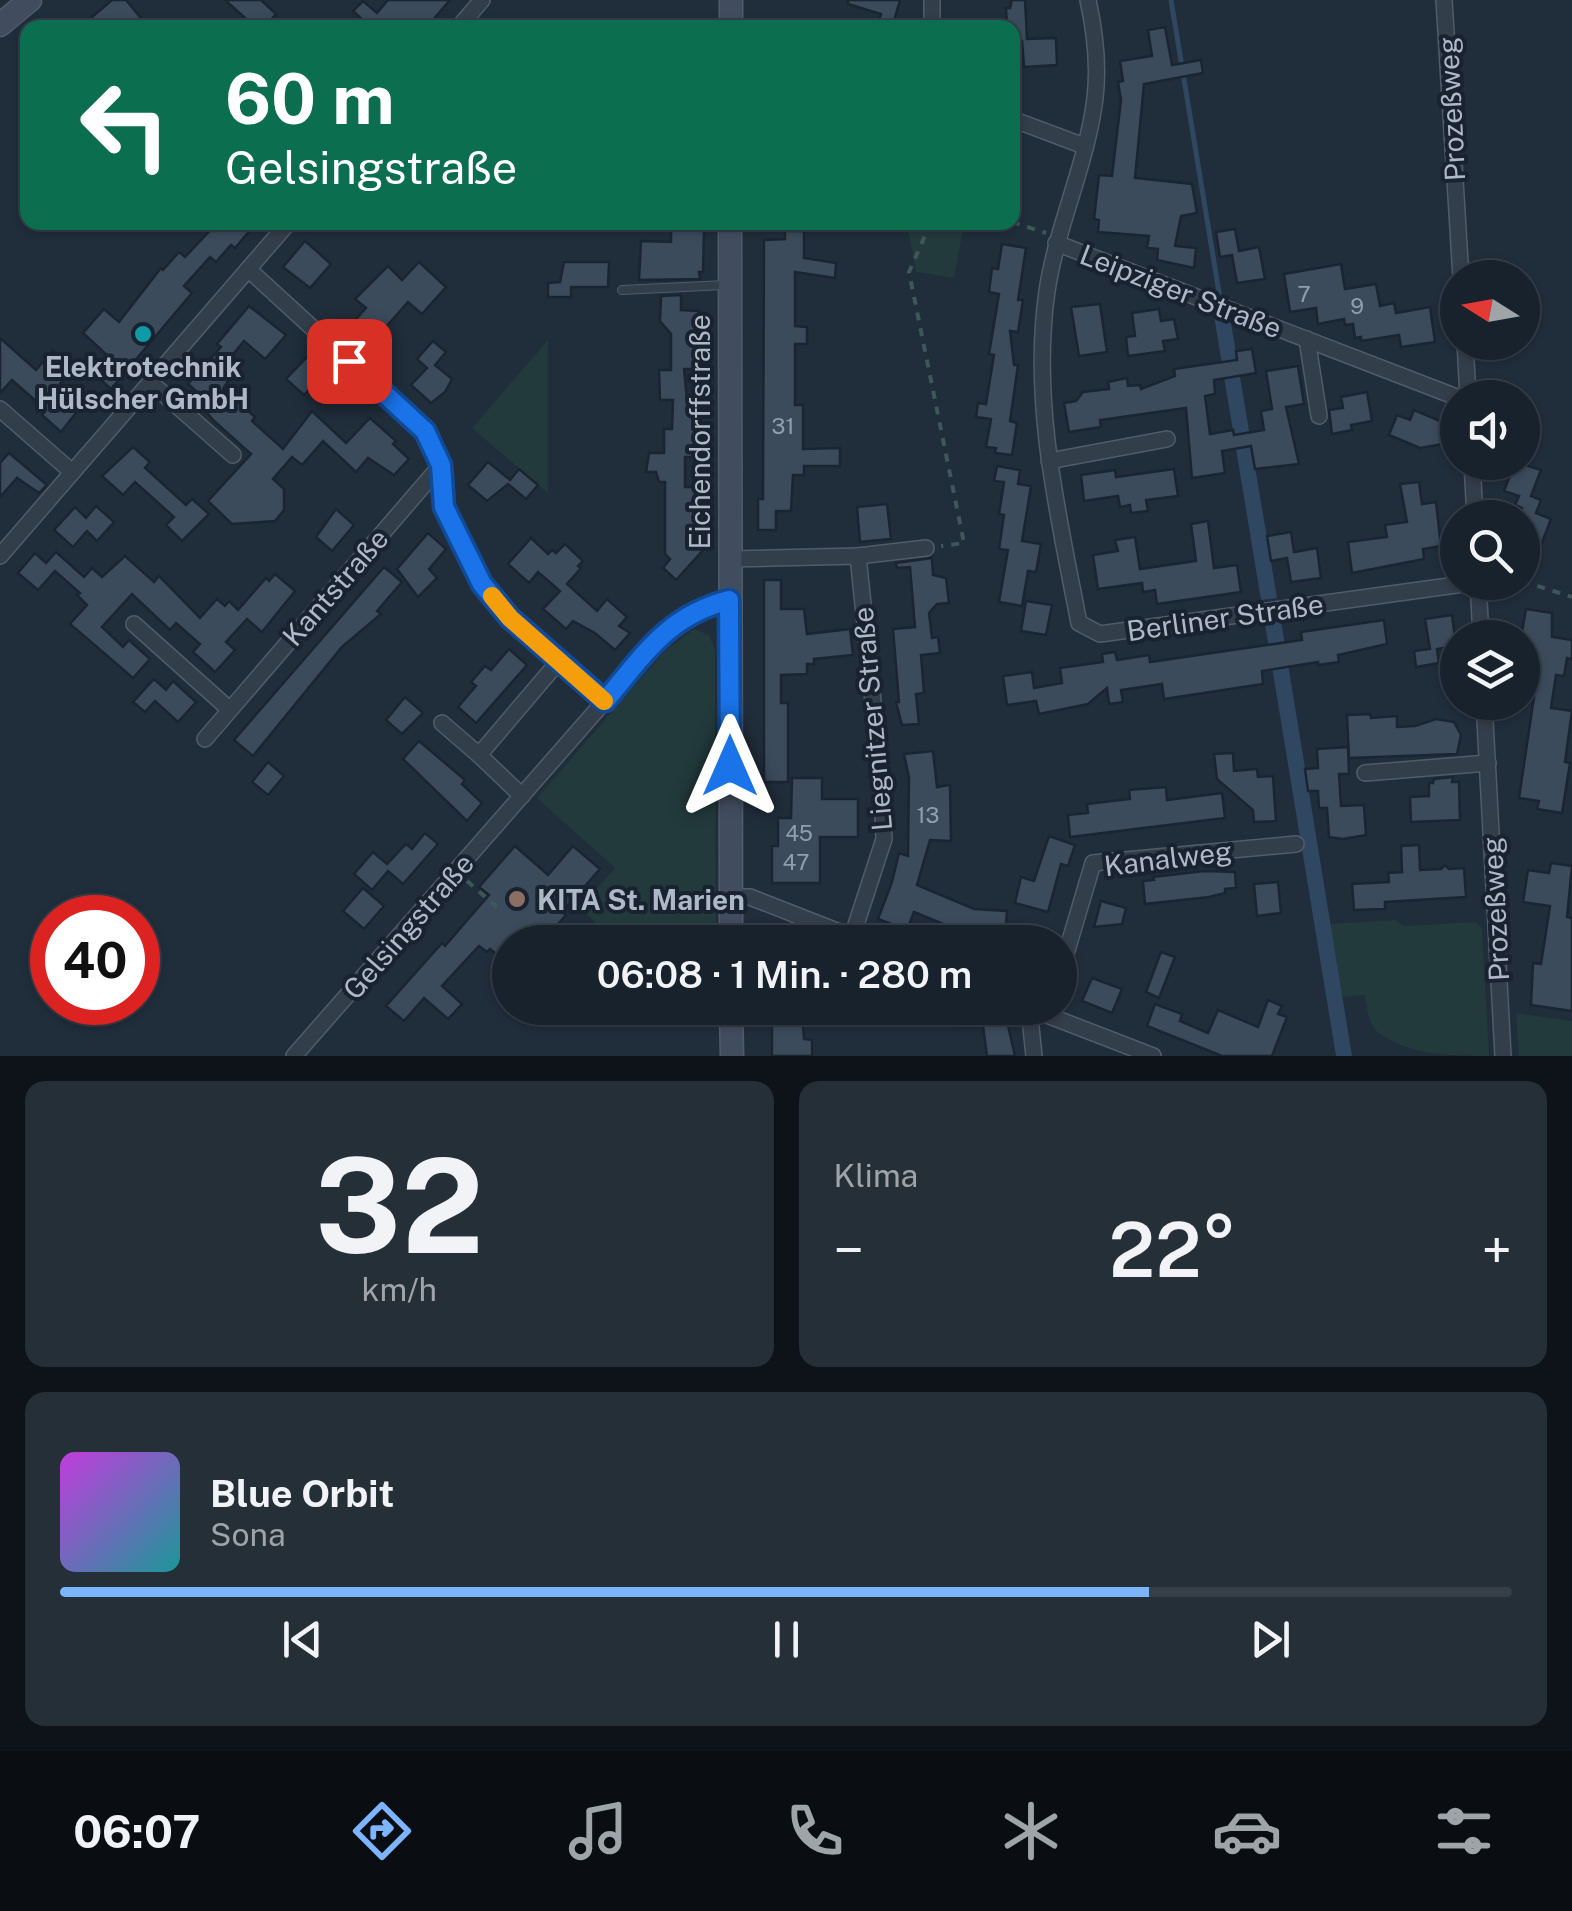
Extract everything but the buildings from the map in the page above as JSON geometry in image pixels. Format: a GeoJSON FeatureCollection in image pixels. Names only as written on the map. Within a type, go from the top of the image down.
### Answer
{"type":"FeatureCollection","features":[{"type":"Feature","properties":{"kind":"street"},"geometry":{"type":"LineString","coordinates":[[0,24],[30,0]]}},
{"type":"Feature","properties":{"kind":"street"},"geometry":{"type":"LineString","coordinates":[[465,20],[482,0]]}},
{"type":"Feature","properties":{"kind":"street","name":"Berliner Straße"},"geometry":{"type":"LineString","coordinates":[[1088,0],[1096,39],[1095,98],[1046,294],[1042,408],[1048,461],[1079,623],[1100,634],[1440,587]]}},
{"type":"Feature","properties":{"kind":"street","name":"Prozeßweg"},"geometry":{"type":"LineString","coordinates":[[1444,0],[1460,260]]}},
{"type":"Feature","properties":{"kind":"street"},"geometry":{"type":"LineString","coordinates":[[1020,121],[1084,146]]}},
{"type":"Feature","properties":{"kind":"street"},"geometry":{"type":"LineString","coordinates":[[0,556],[281,230]]}},
{"type":"Feature","properties":{"kind":"street","name":"Eichendorffstraße"},"geometry":{"type":"LineString","coordinates":[[730,230],[731,925]]}},
{"type":"Feature","properties":{"kind":"street","name":"Leipziger Straße"},"geometry":{"type":"LineString","coordinates":[[1057,240],[1440,391]]}},
{"type":"Feature","properties":{"kind":"street"},"geometry":{"type":"LineString","coordinates":[[248,269],[425,431],[441,465],[444,507],[482,584],[510,618],[605,701]]}},
{"type":"Feature","properties":{"kind":"street","name":"Leipziger Straße"},"geometry":{"type":"LineString","coordinates":[[1306,340],[1320,416]]}},
{"type":"Feature","properties":{"kind":"street"},"geometry":{"type":"LineString","coordinates":[[150,382],[234,454]]}},
{"type":"Feature","properties":{"kind":"street"},"geometry":{"type":"LineString","coordinates":[[0,409],[72,472]]}},
{"type":"Feature","properties":{"kind":"street"},"geometry":{"type":"LineString","coordinates":[[1048,461],[1167,440]]}},
{"type":"Feature","properties":{"kind":"street","name":"Kantstraße"},"geometry":{"type":"LineString","coordinates":[[205,739],[441,465]]}},
{"type":"Feature","properties":{"kind":"street"},"geometry":{"type":"LineString","coordinates":[[729,559],[858,556],[926,548]]}},
{"type":"Feature","properties":{"kind":"street","name":"Liegnitzer Straße"},"geometry":{"type":"LineString","coordinates":[[858,556],[884,839],[862,925]]}},
{"type":"Feature","properties":{"kind":"street","name":"Gelsingstraße"},"geometry":{"type":"LineString","coordinates":[[294,1056],[665,632],[686,614],[729,600]]}},
{"type":"Feature","properties":{"kind":"street"},"geometry":{"type":"LineString","coordinates":[[134,624],[228,709]]}},
{"type":"Feature","properties":{"kind":"street"},"geometry":{"type":"LineString","coordinates":[[479,755],[559,661]]}},
{"type":"Feature","properties":{"kind":"street","name":"Prozeßweg"},"geometry":{"type":"LineString","coordinates":[[1485,720],[1503,1056]]}},
{"type":"Feature","properties":{"kind":"street"},"geometry":{"type":"LineString","coordinates":[[442,724],[522,796]]}},
{"type":"Feature","properties":{"kind":"street"},"geometry":{"type":"LineString","coordinates":[[1365,774],[1488,763]]}},
{"type":"Feature","properties":{"kind":"street","name":"Kanalweg"},"geometry":{"type":"LineString","coordinates":[[1075,925],[1093,863],[1296,844]]}},
{"type":"Feature","properties":{"kind":"street"},"geometry":{"type":"LineString","coordinates":[[731,898],[750,898],[819,925]]}},
{"type":"Feature","properties":{"kind":"street"},"geometry":{"type":"LineString","coordinates":[[1077,1023],[1153,1056]]}},
{"type":"Feature","properties":{"kind":"street"},"geometry":{"type":"LineString","coordinates":[[731,1025],[732,1056]]}},
{"type":"Feature","properties":{"kind":"street"},"geometry":{"type":"LineString","coordinates":[[1031,1025],[1034,1056]]}},
{"type":"Feature","properties":{"kind":"lane"},"geometry":{"type":"LineString","coordinates":[[622,290],[730,285]]}},
{"type":"Feature","properties":{"kind":"path"},"geometry":{"type":"LineString","coordinates":[[1020,225],[1057,240]]}},
{"type":"Feature","properties":{"kind":"path"},"geometry":{"type":"LineString","coordinates":[[926,548],[964,543],[909,272],[927,230]]}},
{"type":"Feature","properties":{"kind":"path"},"geometry":{"type":"LineString","coordinates":[[1540,587],[1572,597]]}},
{"type":"Feature","properties":{"kind":"path"},"geometry":{"type":"LineString","coordinates":[[456,871],[498,907]]}},
{"type":"Feature","properties":{"kind":"green space"},"geometry":{"type":"Polygon","coordinates":[[[908,230],[963,230],[954,278],[916,272],[908,230]]]}},
{"type":"Feature","properties":{"kind":"green space"},"geometry":{"type":"Polygon","coordinates":[[[548,340],[548,493],[472,428],[548,340]]]}},
{"type":"Feature","properties":{"kind":"green space"},"geometry":{"type":"Polygon","coordinates":[[[694,629],[709,635],[715,650],[716,925],[598,925],[580,908],[615,868],[537,798],[665,651],[694,629]]]}},
{"type":"Feature","properties":{"kind":"green space"},"geometry":{"type":"Polygon","coordinates":[[[1395,920],[1404,926],[1475,922],[1482,928],[1489,1056],[1446,1055],[1391,1041],[1372,1026],[1365,995],[1342,997],[1330,924],[1395,920]]]}},
{"type":"Feature","properties":{"kind":"green space"},"geometry":{"type":"Polygon","coordinates":[[[1516,1013],[1572,1021],[1572,1056],[1519,1056],[1516,1013]]]}},
{"type":"Feature","properties":{"kind":"water"},"geometry":{"type":"Polygon","coordinates":[[[1214,316],[1231,323],[1277,598],[1261,600],[1214,316]]]}},
{"type":"Feature","properties":{"kind":"water"},"geometry":{"type":"Polygon","coordinates":[[[1281,621],[1352,1056],[1336,1056],[1265,624],[1281,621]]]}},
{"type":"Feature","properties":{"kind":"waterway"},"geometry":{"type":"LineString","coordinates":[[1171,0],[1224,323]]}},
{"type":"Feature","properties":{"kind":"slow traffic"},"geometry":{"type":"LineString","coordinates":[[492,596],[510,618],[604,701]]}},
{"type":"Feature","properties":{"kind":"place","name":"Elektrotechnik Hülscher GmbH"},"geometry":{"type":"Point","coordinates":[143,334]}},
{"type":"Feature","properties":{"kind":"place","name":"KITA St. Marien"},"geometry":{"type":"Point","coordinates":[517,899]}},
{"type":"Feature","properties":{"kind":"route"},"geometry":{"type":"LineString","coordinates":[[349,361],[425,431],[441,465],[444,507],[482,584],[510,618],[605,701],[665,632],[686,614],[729,600],[730,766]]}}]}
